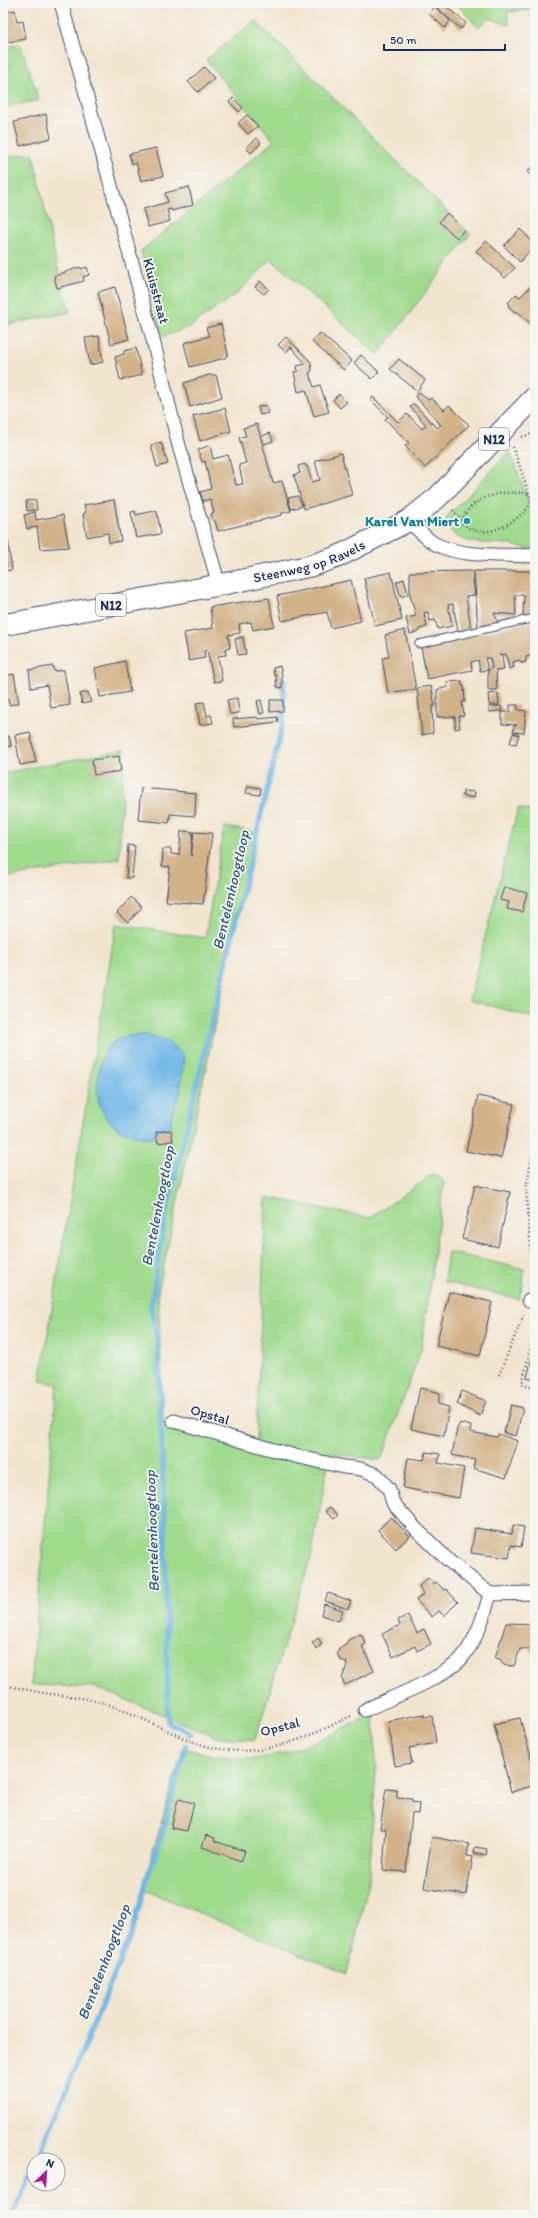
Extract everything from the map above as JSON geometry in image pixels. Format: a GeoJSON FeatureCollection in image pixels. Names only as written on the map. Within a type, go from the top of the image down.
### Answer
{"type":"FeatureCollection","features":[{"type":"Feature","properties":{"kind":"main road","name":"Steenweg op Ravels"},"geometry":{"type":"LineString","coordinates":[[218,585],[310,566],[337,557],[408,521],[438,497],[535,397]]}},
{"type":"Feature","properties":{"kind":"main road","name":"N12"},"geometry":{"type":"LineString","coordinates":[[3,625],[218,585]]}},
{"type":"Feature","properties":{"kind":"street","name":"Kluisstraat"},"geometry":{"type":"LineString","coordinates":[[62,6],[152,336],[179,446],[218,585]]}},
{"type":"Feature","properties":{"kind":"street"},"geometry":{"type":"LineString","coordinates":[[408,521],[436,544],[454,550],[470,553],[535,556]]}},
{"type":"Feature","properties":{"kind":"street","name":"Opstal"},"geometry":{"type":"LineString","coordinates":[[174,1421],[295,1456],[360,1469],[377,1475],[389,1489],[393,1503],[416,1530],[449,1561],[490,1594]]}},
{"type":"Feature","properties":{"kind":"street"},"geometry":{"type":"LineString","coordinates":[[365,1710],[439,1675],[460,1660],[474,1639],[490,1594],[535,1593]]}},
{"type":"Feature","properties":{"kind":"lane"},"geometry":{"type":"LineString","coordinates":[[419,644],[535,618]]}},
{"type":"Feature","properties":{"kind":"path"},"geometry":{"type":"LineString","coordinates":[[518,438],[535,433]]}},
{"type":"Feature","properties":{"kind":"path"},"geometry":{"type":"LineString","coordinates":[[515,442],[512,446],[513,451],[535,511]]}},
{"type":"Feature","properties":{"kind":"path"},"geometry":{"type":"LineString","coordinates":[[462,521],[464,516],[473,506],[497,493],[511,491],[529,494]]}},
{"type":"Feature","properties":{"kind":"path"},"geometry":{"type":"LineString","coordinates":[[453,510],[468,528],[476,530],[498,528],[516,520],[532,503]]}},
{"type":"Feature","properties":{"kind":"path"},"geometry":{"type":"LineString","coordinates":[[533,1061],[535,1068]]}},
{"type":"Feature","properties":{"kind":"path"},"geometry":{"type":"LineString","coordinates":[[499,1375],[532,1301],[532,1264],[526,1188],[535,1141]]}},
{"type":"Feature","properties":{"kind":"path"},"geometry":{"type":"LineString","coordinates":[[535,1330],[522,1384],[535,1389]]}},
{"type":"Feature","properties":{"kind":"path","name":"Opstal"},"geometry":{"type":"LineString","coordinates":[[3,1686],[93,1700],[134,1715],[194,1742],[216,1748],[241,1751],[270,1749],[303,1739],[365,1710]]}},
{"type":"Feature","properties":{"kind":"green space"},"geometry":{"type":"Polygon","coordinates":[[[456,3],[535,3],[535,9],[507,12],[509,25],[488,18],[479,28],[456,3]]]}},
{"type":"Feature","properties":{"kind":"green space"},"geometry":{"type":"Polygon","coordinates":[[[255,20],[470,234],[378,355],[271,259],[239,292],[190,327],[162,337],[141,251],[274,141],[206,60],[255,20]]]}},
{"type":"Feature","properties":{"kind":"green space"},"geometry":{"type":"Polygon","coordinates":[[[21,45],[39,100],[3,107],[3,47],[21,45]]]}},
{"type":"Feature","properties":{"kind":"green space"},"geometry":{"type":"Polygon","coordinates":[[[33,153],[56,262],[70,312],[6,325],[3,304],[3,157],[33,153]]]}},
{"type":"Feature","properties":{"kind":"green space"},"geometry":{"type":"Polygon","coordinates":[[[510,451],[535,518],[535,549],[528,549],[507,544],[484,543],[461,539],[449,529],[446,522],[447,516],[510,451]]]}},
{"type":"Feature","properties":{"kind":"green space"},"geometry":{"type":"Polygon","coordinates":[[[124,750],[119,859],[3,878],[3,773],[124,750]]]}},
{"type":"Feature","properties":{"kind":"green space"},"geometry":{"type":"Polygon","coordinates":[[[518,808],[535,812],[535,1018],[469,1000],[518,808]]]}},
{"type":"Feature","properties":{"kind":"green space"},"geometry":{"type":"Polygon","coordinates":[[[224,827],[256,832],[158,1292],[163,1418],[256,1440],[266,1197],[370,1218],[433,1174],[444,1181],[421,1350],[381,1460],[330,1453],[311,1557],[255,1740],[217,1737],[95,1687],[31,1685],[57,1384],[40,1381],[116,924],[205,938],[224,827]]]}},
{"type":"Feature","properties":{"kind":"green space"},"geometry":{"type":"Polygon","coordinates":[[[535,1157],[535,1250],[530,1188],[535,1157]]]}},
{"type":"Feature","properties":{"kind":"green space"},"geometry":{"type":"Polygon","coordinates":[[[448,1252],[524,1269],[523,1284],[519,1299],[444,1282],[448,1252]]]}},
{"type":"Feature","properties":{"kind":"green space"},"geometry":{"type":"Polygon","coordinates":[[[374,1713],[376,1768],[369,1882],[347,1974],[142,1889],[183,1748],[211,1755],[232,1758],[261,1758],[305,1746],[333,1734],[374,1713]]]}},
{"type":"Feature","properties":{"kind":"water"},"geometry":{"type":"Polygon","coordinates":[[[146,1035],[169,1042],[184,1055],[180,1094],[171,1116],[171,1125],[166,1130],[156,1132],[154,1136],[146,1138],[122,1131],[113,1125],[101,1108],[97,1086],[101,1063],[111,1044],[123,1037],[146,1035]]]}},
{"type":"Feature","properties":{"kind":"building"},"geometry":{"type":"Polygon","coordinates":[[[432,3],[442,3],[466,23],[461,29],[432,3]]]}},
{"type":"Feature","properties":{"kind":"building"},"geometry":{"type":"Polygon","coordinates":[[[435,7],[450,21],[445,28],[429,14],[435,7]]]}},
{"type":"Feature","properties":{"kind":"building"},"geometry":{"type":"Polygon","coordinates":[[[15,10],[17,22],[23,21],[26,39],[3,43],[3,12],[15,10]]]}},
{"type":"Feature","properties":{"kind":"building"},"geometry":{"type":"Polygon","coordinates":[[[204,67],[214,78],[198,92],[188,82],[204,67]]]}},
{"type":"Feature","properties":{"kind":"building"},"geometry":{"type":"Polygon","coordinates":[[[233,98],[243,108],[239,112],[229,102],[233,98]]]}},
{"type":"Feature","properties":{"kind":"building"},"geometry":{"type":"Polygon","coordinates":[[[46,114],[51,138],[20,146],[14,122],[46,114]]]}},
{"type":"Feature","properties":{"kind":"building"},"geometry":{"type":"Polygon","coordinates":[[[247,115],[258,126],[248,134],[238,123],[247,115]]]}},
{"type":"Feature","properties":{"kind":"building"},"geometry":{"type":"Polygon","coordinates":[[[257,138],[261,143],[251,153],[246,148],[257,138]]]}},
{"type":"Feature","properties":{"kind":"building"},"geometry":{"type":"Polygon","coordinates":[[[156,148],[163,176],[141,181],[136,163],[132,164],[129,154],[156,148]]]}},
{"type":"Feature","properties":{"kind":"building"},"geometry":{"type":"Polygon","coordinates":[[[534,165],[535,167],[535,179],[527,172],[534,165]]]}},
{"type":"Feature","properties":{"kind":"building"},"geometry":{"type":"Polygon","coordinates":[[[189,187],[193,205],[172,211],[171,209],[167,210],[170,221],[148,227],[143,209],[168,202],[165,193],[189,187]]]}},
{"type":"Feature","properties":{"kind":"building"},"geometry":{"type":"Polygon","coordinates":[[[447,213],[464,230],[457,238],[439,222],[447,213]]]}},
{"type":"Feature","properties":{"kind":"building"},"geometry":{"type":"Polygon","coordinates":[[[520,229],[535,244],[520,262],[504,246],[520,229]]]}},
{"type":"Feature","properties":{"kind":"building"},"geometry":{"type":"Polygon","coordinates":[[[486,241],[515,268],[505,278],[476,251],[486,241]]]}},
{"type":"Feature","properties":{"kind":"building"},"geometry":{"type":"Polygon","coordinates":[[[80,267],[81,269],[87,267],[89,275],[83,277],[84,281],[57,288],[54,276],[80,267]]]}},
{"type":"Feature","properties":{"kind":"building"},"geometry":{"type":"Polygon","coordinates":[[[260,281],[269,289],[264,294],[255,287],[260,281]]]}},
{"type":"Feature","properties":{"kind":"building"},"geometry":{"type":"Polygon","coordinates":[[[533,284],[535,286],[535,328],[518,312],[515,312],[509,307],[508,303],[516,294],[520,297],[533,284]]]}},
{"type":"Feature","properties":{"kind":"building"},"geometry":{"type":"Polygon","coordinates":[[[115,287],[129,339],[111,344],[98,292],[115,287]]]}},
{"type":"Feature","properties":{"kind":"building"},"geometry":{"type":"Polygon","coordinates":[[[221,324],[228,354],[225,358],[190,367],[184,343],[209,336],[206,328],[221,324]]]}},
{"type":"Feature","properties":{"kind":"building"},"geometry":{"type":"Polygon","coordinates":[[[320,333],[352,361],[344,370],[312,342],[320,333]]]}},
{"type":"Feature","properties":{"kind":"building"},"geometry":{"type":"Polygon","coordinates":[[[99,336],[103,362],[90,365],[85,338],[99,336]]]}},
{"type":"Feature","properties":{"kind":"building"},"geometry":{"type":"Polygon","coordinates":[[[286,337],[311,362],[312,371],[309,373],[314,387],[320,385],[329,412],[314,416],[306,390],[298,392],[294,372],[298,371],[297,366],[306,364],[291,347],[286,352],[278,345],[286,337]]]}},
{"type":"Feature","properties":{"kind":"building"},"geometry":{"type":"Polygon","coordinates":[[[136,348],[142,375],[120,380],[115,357],[124,354],[124,351],[136,348]]]}},
{"type":"Feature","properties":{"kind":"building"},"geometry":{"type":"Polygon","coordinates":[[[361,355],[379,372],[372,379],[354,363],[361,355]]]}},
{"type":"Feature","properties":{"kind":"building"},"geometry":{"type":"Polygon","coordinates":[[[399,359],[425,380],[417,391],[390,369],[399,359]]]}},
{"type":"Feature","properties":{"kind":"building"},"geometry":{"type":"Polygon","coordinates":[[[209,375],[216,375],[222,397],[190,407],[184,383],[209,375]]]}},
{"type":"Feature","properties":{"kind":"building"},"geometry":{"type":"Polygon","coordinates":[[[419,392],[428,400],[431,398],[444,410],[449,405],[469,425],[425,468],[405,446],[409,443],[385,419],[388,417],[371,400],[373,397],[398,422],[407,414],[422,429],[426,425],[410,407],[414,404],[437,428],[441,425],[415,396],[419,392]]]}},
{"type":"Feature","properties":{"kind":"building"},"geometry":{"type":"Polygon","coordinates":[[[339,394],[347,402],[340,408],[333,400],[339,394]]]}},
{"type":"Feature","properties":{"kind":"building"},"geometry":{"type":"Polygon","coordinates":[[[266,405],[268,413],[260,415],[258,407],[266,405]]]}},
{"type":"Feature","properties":{"kind":"building"},"geometry":{"type":"Polygon","coordinates":[[[225,408],[231,431],[200,441],[193,416],[225,408]]]}},
{"type":"Feature","properties":{"kind":"building"},"geometry":{"type":"Polygon","coordinates":[[[257,424],[273,483],[282,481],[291,511],[282,513],[282,515],[218,531],[211,514],[214,513],[210,499],[203,501],[200,492],[211,489],[205,461],[202,462],[198,450],[210,445],[213,459],[228,455],[236,485],[243,484],[239,465],[246,463],[239,437],[246,436],[243,428],[257,424]]]}},
{"type":"Feature","properties":{"kind":"building"},"geometry":{"type":"Polygon","coordinates":[[[270,433],[273,441],[264,444],[262,436],[270,433]]]}},
{"type":"Feature","properties":{"kind":"building"},"geometry":{"type":"Polygon","coordinates":[[[161,442],[168,464],[157,467],[151,445],[161,442]]]}},
{"type":"Feature","properties":{"kind":"building"},"geometry":{"type":"Polygon","coordinates":[[[341,453],[352,495],[304,509],[294,475],[300,473],[298,466],[305,464],[306,467],[307,466],[312,482],[320,480],[315,461],[341,453]]]}},
{"type":"Feature","properties":{"kind":"building"},"geometry":{"type":"Polygon","coordinates":[[[298,496],[302,506],[291,509],[288,498],[298,496]]]}},
{"type":"Feature","properties":{"kind":"building"},"geometry":{"type":"Polygon","coordinates":[[[36,500],[37,510],[27,511],[26,501],[36,500]]]}},
{"type":"Feature","properties":{"kind":"building"},"geometry":{"type":"Polygon","coordinates":[[[114,500],[121,541],[109,543],[108,533],[87,537],[83,514],[86,513],[84,505],[114,500]]]}},
{"type":"Feature","properties":{"kind":"building"},"geometry":{"type":"Polygon","coordinates":[[[135,511],[136,515],[154,511],[157,512],[161,534],[136,538],[131,512],[135,511]]]}},
{"type":"Feature","properties":{"kind":"building"},"geometry":{"type":"Polygon","coordinates":[[[35,512],[36,520],[63,515],[69,547],[40,549],[37,527],[27,529],[24,515],[35,512]]]}},
{"type":"Feature","properties":{"kind":"building"},"geometry":{"type":"Polygon","coordinates":[[[7,537],[12,570],[3,571],[3,538],[7,537]]]}},
{"type":"Feature","properties":{"kind":"building"},"geometry":{"type":"Polygon","coordinates":[[[472,571],[475,595],[466,596],[471,629],[458,631],[453,604],[448,605],[452,626],[438,629],[435,620],[430,621],[428,612],[424,613],[427,627],[410,634],[406,618],[416,616],[410,595],[410,572],[472,571]]]}},
{"type":"Feature","properties":{"kind":"building"},"geometry":{"type":"Polygon","coordinates":[[[474,571],[535,571],[535,617],[523,616],[524,595],[515,595],[516,615],[494,613],[499,624],[478,629],[474,571]]]}},
{"type":"Feature","properties":{"kind":"building"},"geometry":{"type":"Polygon","coordinates":[[[391,572],[402,620],[375,626],[364,578],[391,572]]]}},
{"type":"Feature","properties":{"kind":"building"},"geometry":{"type":"Polygon","coordinates":[[[404,579],[408,594],[401,597],[396,582],[404,579]]]}},
{"type":"Feature","properties":{"kind":"building"},"geometry":{"type":"Polygon","coordinates":[[[351,580],[361,621],[331,628],[327,612],[282,621],[277,596],[351,580]]]}},
{"type":"Feature","properties":{"kind":"building"},"geometry":{"type":"Polygon","coordinates":[[[269,598],[274,626],[253,630],[251,622],[239,624],[240,633],[228,635],[230,648],[225,649],[226,655],[218,656],[222,681],[214,682],[207,650],[204,651],[205,658],[189,661],[184,633],[213,628],[210,607],[269,598]]]}},
{"type":"Feature","properties":{"kind":"building"},"geometry":{"type":"Polygon","coordinates":[[[535,621],[535,648],[532,649],[533,655],[526,657],[526,662],[521,663],[520,660],[513,662],[514,667],[509,669],[506,654],[499,655],[502,656],[504,670],[498,671],[496,669],[497,690],[488,690],[488,670],[480,671],[478,660],[471,662],[472,670],[427,679],[421,647],[535,621]],[[485,658],[488,670],[492,668],[490,658],[485,658]]]}},
{"type":"Feature","properties":{"kind":"building"},"geometry":{"type":"Polygon","coordinates":[[[405,630],[416,689],[388,693],[382,658],[389,657],[385,635],[405,630]]]}},
{"type":"Feature","properties":{"kind":"building"},"geometry":{"type":"Polygon","coordinates":[[[243,637],[246,654],[238,655],[235,639],[243,637]]]}},
{"type":"Feature","properties":{"kind":"building"},"geometry":{"type":"Polygon","coordinates":[[[125,661],[130,692],[100,697],[95,668],[125,661]]]}},
{"type":"Feature","properties":{"kind":"building"},"geometry":{"type":"Polygon","coordinates":[[[53,666],[54,671],[64,670],[70,705],[51,708],[47,685],[31,688],[29,670],[53,666]]]}},
{"type":"Feature","properties":{"kind":"building"},"geometry":{"type":"Polygon","coordinates":[[[280,666],[282,688],[277,687],[276,675],[274,675],[273,668],[280,666]]]}},
{"type":"Feature","properties":{"kind":"building"},"geometry":{"type":"Polygon","coordinates":[[[14,674],[19,703],[9,705],[8,699],[3,700],[3,676],[14,674]]]}},
{"type":"Feature","properties":{"kind":"building"},"geometry":{"type":"Polygon","coordinates":[[[462,681],[462,686],[464,686],[465,702],[462,702],[464,716],[459,716],[460,728],[455,729],[455,717],[437,717],[437,690],[448,687],[447,682],[462,681]]]}},
{"type":"Feature","properties":{"kind":"building"},"geometry":{"type":"Polygon","coordinates":[[[431,686],[435,706],[432,706],[433,733],[422,735],[417,688],[431,686]]]}},
{"type":"Feature","properties":{"kind":"building"},"geometry":{"type":"Polygon","coordinates":[[[88,692],[91,702],[82,704],[80,694],[88,692]]]}},
{"type":"Feature","properties":{"kind":"building"},"geometry":{"type":"Polygon","coordinates":[[[498,693],[499,705],[489,705],[488,694],[498,693]]]}},
{"type":"Feature","properties":{"kind":"building"},"geometry":{"type":"Polygon","coordinates":[[[237,698],[239,713],[230,714],[227,700],[237,698]]]}},
{"type":"Feature","properties":{"kind":"building"},"geometry":{"type":"Polygon","coordinates":[[[261,700],[264,713],[260,714],[257,701],[261,700]]]}},
{"type":"Feature","properties":{"kind":"building"},"geometry":{"type":"Polygon","coordinates":[[[270,700],[283,700],[283,711],[270,712],[270,700]]]}},
{"type":"Feature","properties":{"kind":"building"},"geometry":{"type":"Polygon","coordinates":[[[204,702],[207,716],[211,715],[213,723],[200,725],[196,703],[204,702]]]}},
{"type":"Feature","properties":{"kind":"building"},"geometry":{"type":"Polygon","coordinates":[[[510,705],[518,705],[518,710],[526,711],[524,733],[513,732],[514,726],[517,725],[502,724],[502,712],[510,712],[510,705]]]}},
{"type":"Feature","properties":{"kind":"building"},"geometry":{"type":"Polygon","coordinates":[[[501,706],[502,711],[489,712],[489,707],[501,706]]]}},
{"type":"Feature","properties":{"kind":"building"},"geometry":{"type":"Polygon","coordinates":[[[257,717],[258,719],[277,717],[278,722],[234,727],[233,719],[257,717]]]}},
{"type":"Feature","properties":{"kind":"building"},"geometry":{"type":"Polygon","coordinates":[[[30,732],[36,762],[20,765],[15,735],[30,732]]]}},
{"type":"Feature","properties":{"kind":"building"},"geometry":{"type":"Polygon","coordinates":[[[513,733],[519,735],[516,744],[510,743],[513,733]]]}},
{"type":"Feature","properties":{"kind":"building"},"geometry":{"type":"Polygon","coordinates":[[[9,736],[11,746],[3,748],[3,737],[9,736]]]}},
{"type":"Feature","properties":{"kind":"building"},"geometry":{"type":"Polygon","coordinates":[[[119,756],[121,771],[94,775],[92,760],[119,756]]]}},
{"type":"Feature","properties":{"kind":"building"},"geometry":{"type":"Polygon","coordinates":[[[248,786],[261,788],[260,795],[246,793],[248,786]]]}},
{"type":"Feature","properties":{"kind":"building"},"geometry":{"type":"Polygon","coordinates":[[[141,788],[196,793],[195,816],[170,814],[169,823],[138,820],[141,788]]]}},
{"type":"Feature","properties":{"kind":"building"},"geometry":{"type":"Polygon","coordinates":[[[463,791],[475,792],[474,798],[463,796],[463,791]]]}},
{"type":"Feature","properties":{"kind":"building"},"geometry":{"type":"Polygon","coordinates":[[[181,831],[193,832],[191,856],[194,832],[212,833],[203,904],[166,901],[170,867],[162,866],[163,849],[171,849],[171,854],[179,855],[181,831]]]}},
{"type":"Feature","properties":{"kind":"building"},"geometry":{"type":"Polygon","coordinates":[[[128,845],[135,846],[132,878],[126,878],[128,845]]]}},
{"type":"Feature","properties":{"kind":"building"},"geometry":{"type":"Polygon","coordinates":[[[504,887],[527,893],[522,912],[507,909],[509,902],[500,900],[504,887]]]}},
{"type":"Feature","properties":{"kind":"building"},"geometry":{"type":"Polygon","coordinates":[[[535,896],[535,909],[531,908],[535,896]]]}},
{"type":"Feature","properties":{"kind":"building"},"geometry":{"type":"Polygon","coordinates":[[[131,897],[142,907],[128,923],[117,913],[131,897]]]}},
{"type":"Feature","properties":{"kind":"building"},"geometry":{"type":"Polygon","coordinates":[[[478,1096],[514,1104],[501,1158],[466,1151],[478,1096]]]}},
{"type":"Feature","properties":{"kind":"building"},"geometry":{"type":"Polygon","coordinates":[[[171,1130],[173,1141],[158,1143],[156,1132],[171,1130]]]}},
{"type":"Feature","properties":{"kind":"building"},"geometry":{"type":"Polygon","coordinates":[[[475,1185],[510,1192],[498,1247],[462,1239],[475,1185]]]}},
{"type":"Feature","properties":{"kind":"building"},"geometry":{"type":"Polygon","coordinates":[[[449,1292],[492,1302],[480,1356],[436,1346],[449,1292]]]}},
{"type":"Feature","properties":{"kind":"building"},"geometry":{"type":"Polygon","coordinates":[[[535,1344],[535,1380],[527,1378],[535,1344]]]}},
{"type":"Feature","properties":{"kind":"building"},"geometry":{"type":"Polygon","coordinates":[[[420,1388],[440,1393],[438,1404],[449,1407],[444,1436],[411,1429],[420,1388]]]}},
{"type":"Feature","properties":{"kind":"building"},"geometry":{"type":"Polygon","coordinates":[[[462,1391],[486,1401],[480,1416],[457,1404],[462,1391]]]}},
{"type":"Feature","properties":{"kind":"building"},"geometry":{"type":"Polygon","coordinates":[[[511,1405],[523,1408],[516,1436],[504,1433],[511,1405]]]}},
{"type":"Feature","properties":{"kind":"building"},"geometry":{"type":"Polygon","coordinates":[[[460,1423],[471,1426],[470,1432],[497,1437],[498,1434],[518,1441],[506,1478],[473,1468],[475,1460],[452,1455],[457,1429],[460,1423]]]}},
{"type":"Feature","properties":{"kind":"building"},"geometry":{"type":"Polygon","coordinates":[[[426,1452],[440,1454],[438,1463],[464,1468],[459,1498],[403,1488],[408,1458],[424,1460],[426,1452]]]}},
{"type":"Feature","properties":{"kind":"building"},"geometry":{"type":"Polygon","coordinates":[[[330,1507],[338,1515],[334,1519],[325,1511],[330,1507]]]}},
{"type":"Feature","properties":{"kind":"building"},"geometry":{"type":"Polygon","coordinates":[[[391,1517],[410,1536],[396,1549],[378,1530],[391,1517]]]}},
{"type":"Feature","properties":{"kind":"building"},"geometry":{"type":"Polygon","coordinates":[[[513,1525],[524,1527],[521,1547],[511,1545],[509,1558],[471,1553],[475,1528],[512,1534],[513,1525]]]}},
{"type":"Feature","properties":{"kind":"building"},"geometry":{"type":"Polygon","coordinates":[[[428,1578],[433,1584],[436,1582],[444,1590],[446,1589],[458,1602],[444,1616],[439,1611],[432,1617],[416,1600],[423,1594],[419,1586],[428,1578]]]}},
{"type":"Feature","properties":{"kind":"building"},"geometry":{"type":"Polygon","coordinates":[[[328,1593],[351,1601],[348,1609],[325,1601],[328,1593]]]}},
{"type":"Feature","properties":{"kind":"building"},"geometry":{"type":"Polygon","coordinates":[[[324,1604],[343,1610],[339,1621],[321,1615],[324,1604]]]}},
{"type":"Feature","properties":{"kind":"building"},"geometry":{"type":"Polygon","coordinates":[[[408,1615],[417,1633],[424,1629],[431,1644],[417,1651],[415,1646],[393,1657],[382,1634],[400,1625],[398,1620],[408,1615]]]}},
{"type":"Feature","properties":{"kind":"building"},"geometry":{"type":"Polygon","coordinates":[[[506,1623],[535,1624],[535,1661],[531,1649],[520,1649],[514,1666],[504,1665],[500,1659],[495,1658],[506,1623]]]}},
{"type":"Feature","properties":{"kind":"building"},"geometry":{"type":"Polygon","coordinates":[[[361,1634],[366,1644],[362,1646],[374,1671],[345,1685],[342,1679],[347,1665],[346,1662],[340,1660],[337,1653],[340,1648],[346,1645],[348,1640],[361,1634]]]}},
{"type":"Feature","properties":{"kind":"building"},"geometry":{"type":"Polygon","coordinates":[[[318,1638],[322,1644],[317,1649],[312,1643],[318,1638]]]}},
{"type":"Feature","properties":{"kind":"building"},"geometry":{"type":"Polygon","coordinates":[[[424,1714],[424,1717],[432,1716],[436,1743],[409,1748],[412,1763],[395,1766],[388,1721],[424,1714]]]}},
{"type":"Feature","properties":{"kind":"building"},"geometry":{"type":"Polygon","coordinates":[[[520,1718],[533,1765],[535,1764],[535,1785],[511,1792],[494,1724],[520,1718]]]}},
{"type":"Feature","properties":{"kind":"building"},"geometry":{"type":"Polygon","coordinates":[[[386,1789],[397,1790],[397,1798],[412,1799],[412,1802],[419,1803],[418,1814],[412,1813],[406,1872],[383,1870],[386,1829],[380,1829],[386,1789]]]}},
{"type":"Feature","properties":{"kind":"building"},"geometry":{"type":"Polygon","coordinates":[[[178,1799],[194,1803],[187,1831],[171,1828],[178,1799]]]}},
{"type":"Feature","properties":{"kind":"building"},"geometry":{"type":"Polygon","coordinates":[[[206,1835],[215,1838],[214,1841],[245,1851],[241,1861],[202,1847],[206,1835]]]}},
{"type":"Feature","properties":{"kind":"building"},"geometry":{"type":"Polygon","coordinates":[[[432,1837],[469,1844],[467,1856],[473,1857],[466,1895],[424,1888],[432,1837]]]}},
{"type":"Feature","properties":{"kind":"building"},"geometry":{"type":"Polygon","coordinates":[[[475,1847],[487,1849],[486,1855],[474,1853],[475,1847]]]}},
{"type":"Feature","properties":{"kind":"waterway","name":"Bentelenhoogtloop"},"geometry":{"type":"LineString","coordinates":[[189,1735],[191,1733],[168,1722],[165,1516],[157,1337],[151,1308],[165,1218],[283,723],[284,679]]}},
{"type":"Feature","properties":{"kind":"waterway","name":"Bentelenhoogtloop"},"geometry":{"type":"LineString","coordinates":[[40,2152],[132,1932],[148,1875],[159,1845],[186,1745]]}},
{"type":"Feature","properties":{"kind":"waterway","name":"Bentelenhoogtloop"},"geometry":{"type":"LineString","coordinates":[[13,2215],[26,2185]]}},
{"type":"Feature","properties":{"kind":"place","name":"Karel Van Miert"},"geometry":{"type":"Point","coordinates":[467,521]}}]}
